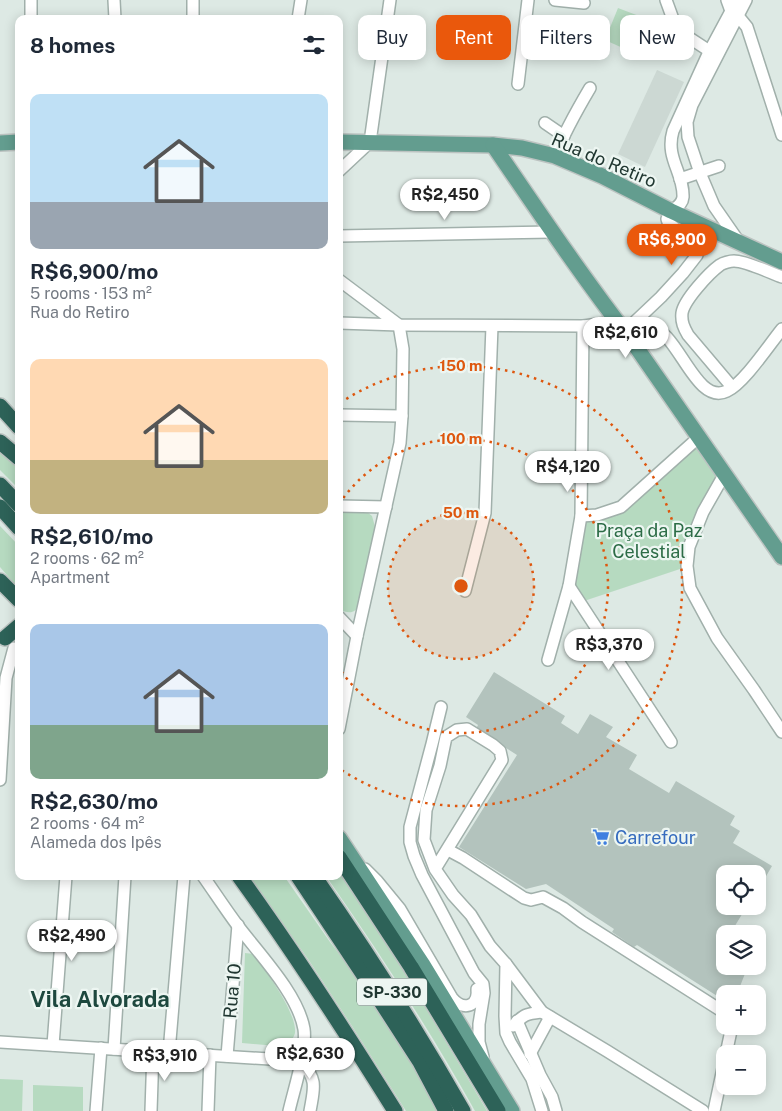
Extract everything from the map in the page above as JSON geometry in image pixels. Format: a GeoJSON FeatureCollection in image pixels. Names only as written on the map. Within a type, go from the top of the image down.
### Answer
{"type":"FeatureCollection","features":[{"type":"Feature","properties":{"kind":"highway"},"geometry":{"type":"LineString","coordinates":[[0,406],[15,423]]}},
{"type":"Feature","properties":{"kind":"highway"},"geometry":{"type":"LineString","coordinates":[[0,442],[15,455]]}},
{"type":"Feature","properties":{"kind":"highway"},"geometry":{"type":"LineString","coordinates":[[0,484],[15,501]]}},
{"type":"Feature","properties":{"kind":"highway"},"geometry":{"type":"LineString","coordinates":[[0,508],[15,524]]}},
{"type":"Feature","properties":{"kind":"highway"},"geometry":{"type":"LineString","coordinates":[[0,580],[15,596]]}},
{"type":"Feature","properties":{"kind":"highway"},"geometry":{"type":"LineString","coordinates":[[7,643],[15,632]]}},
{"type":"Feature","properties":{"kind":"highway"},"geometry":{"type":"LineString","coordinates":[[344,855],[498,1111]]}},
{"type":"Feature","properties":{"kind":"highway"},"geometry":{"type":"LineString","coordinates":[[242,880],[350,1039],[395,1111]]}},
{"type":"Feature","properties":{"kind":"highway","name":"SP-330"},"geometry":{"type":"LineString","coordinates":[[301,880],[420,1062],[446,1111]]}},
{"type":"Feature","properties":{"kind":"highway","name":"SP-330"},"geometry":{"type":"LineString","coordinates":[[317,880],[384,980],[433,1058],[463,1111]]}},
{"type":"Feature","properties":{"kind":"main road"},"geometry":{"type":"LineString","coordinates":[[0,142],[15,142]]}},
{"type":"Feature","properties":{"kind":"main road","name":"Rua do Retiro"},"geometry":{"type":"LineString","coordinates":[[343,142],[494,145],[522,148],[555,156],[602,176],[671,211],[782,262]]}},
{"type":"Feature","properties":{"kind":"main road"},"geometry":{"type":"LineString","coordinates":[[494,145],[552,232],[782,557]]}},
{"type":"Feature","properties":{"kind":"main road"},"geometry":{"type":"LineString","coordinates":[[344,855],[419,958],[512,1111]]}},
{"type":"Feature","properties":{"kind":"street"},"geometry":{"type":"LineString","coordinates":[[30,0],[31,15]]}},
{"type":"Feature","properties":{"kind":"street"},"geometry":{"type":"LineString","coordinates":[[114,0],[115,15]]}},
{"type":"Feature","properties":{"kind":"street"},"geometry":{"type":"LineString","coordinates":[[193,0],[193,15]]}},
{"type":"Feature","properties":{"kind":"street"},"geometry":{"type":"LineString","coordinates":[[299,15],[301,0]]}},
{"type":"Feature","properties":{"kind":"street"},"geometry":{"type":"LineString","coordinates":[[343,167],[370,142],[390,0]]}},
{"type":"Feature","properties":{"kind":"street"},"geometry":{"type":"LineString","coordinates":[[518,84],[528,0]]}},
{"type":"Feature","properties":{"kind":"street"},"geometry":{"type":"LineString","coordinates":[[555,0],[584,3]]}},
{"type":"Feature","properties":{"kind":"street"},"geometry":{"type":"LineString","coordinates":[[666,0],[677,29],[713,54]]}},
{"type":"Feature","properties":{"kind":"street"},"geometry":{"type":"LineString","coordinates":[[624,332],[661,297],[697,255],[698,250],[696,247],[668,222],[668,216],[671,211],[681,204],[683,200],[680,179],[670,148],[670,140],[713,54],[737,0]]}},
{"type":"Feature","properties":{"kind":"street"},"geometry":{"type":"LineString","coordinates":[[732,9],[746,0]]}},
{"type":"Feature","properties":{"kind":"street"},"geometry":{"type":"LineString","coordinates":[[732,9],[747,27],[782,135]]}},
{"type":"Feature","properties":{"kind":"street"},"geometry":{"type":"LineString","coordinates":[[555,156],[590,88]]}},
{"type":"Feature","properties":{"kind":"street"},"geometry":{"type":"LineString","coordinates":[[689,103],[688,137],[700,173],[714,206],[739,242]]}},
{"type":"Feature","properties":{"kind":"street"},"geometry":{"type":"LineString","coordinates":[[544,123],[564,136]]}},
{"type":"Feature","properties":{"kind":"street"},"geometry":{"type":"LineString","coordinates":[[680,179],[719,166]]}},
{"type":"Feature","properties":{"kind":"street"},"geometry":{"type":"LineString","coordinates":[[343,236],[552,232]]}},
{"type":"Feature","properties":{"kind":"street"},"geometry":{"type":"LineString","coordinates":[[732,387],[682,326],[682,313],[685,303],[721,264],[735,261],[782,277]]}},
{"type":"Feature","properties":{"kind":"street"},"geometry":{"type":"LineString","coordinates":[[343,283],[399,325],[403,349],[400,443],[357,636],[343,708]]}},
{"type":"Feature","properties":{"kind":"street"},"geometry":{"type":"LineString","coordinates":[[343,323],[583,326],[624,332],[650,328],[659,331],[670,341],[686,366],[706,390],[717,394],[727,392],[742,380],[782,329]]}},
{"type":"Feature","properties":{"kind":"street"},"geometry":{"type":"LineString","coordinates":[[465,591],[485,513],[492,326]]}},
{"type":"Feature","properties":{"kind":"street"},"geometry":{"type":"LineString","coordinates":[[548,660],[569,586],[581,516],[583,326]]}},
{"type":"Feature","properties":{"kind":"street"},"geometry":{"type":"LineString","coordinates":[[343,415],[402,416]]}},
{"type":"Feature","properties":{"kind":"street"},"geometry":{"type":"LineString","coordinates":[[581,516],[597,515],[621,507],[698,438]]}},
{"type":"Feature","properties":{"kind":"street"},"geometry":{"type":"LineString","coordinates":[[724,475],[703,512],[690,547],[687,566],[690,588],[717,638],[782,732]]}},
{"type":"Feature","properties":{"kind":"street"},"geometry":{"type":"LineString","coordinates":[[343,506],[386,507]]}},
{"type":"Feature","properties":{"kind":"street"},"geometry":{"type":"LineString","coordinates":[[569,586],[671,742]]}},
{"type":"Feature","properties":{"kind":"street"},"geometry":{"type":"LineString","coordinates":[[343,620],[357,636]]}},
{"type":"Feature","properties":{"kind":"street"},"geometry":{"type":"LineString","coordinates":[[0,780],[7,643]]}},
{"type":"Feature","properties":{"kind":"street"},"geometry":{"type":"LineString","coordinates":[[441,707],[410,826],[410,842],[422,875],[474,973],[483,984],[484,993],[479,1024],[479,1042],[486,1066]]}},
{"type":"Feature","properties":{"kind":"street"},"geometry":{"type":"LineString","coordinates":[[435,869],[502,760],[500,751],[467,729],[457,730],[446,737],[440,766],[426,810],[424,840],[435,869],[453,895],[471,914],[490,946],[546,1014],[703,1111]]}},
{"type":"Feature","properties":{"kind":"street"},"geometry":{"type":"LineString","coordinates":[[432,744],[446,740]]}},
{"type":"Feature","properties":{"kind":"street"},"geometry":{"type":"LineString","coordinates":[[448,850],[524,898],[532,900],[543,897],[563,908],[716,1007]]}},
{"type":"Feature","properties":{"kind":"street"},"geometry":{"type":"LineString","coordinates":[[344,855],[377,881],[400,909],[457,1004],[465,1006],[471,1005],[476,1001],[478,994],[474,973]]}},
{"type":"Feature","properties":{"kind":"street"},"geometry":{"type":"LineString","coordinates":[[53,1045],[66,880]]}},
{"type":"Feature","properties":{"kind":"street"},"geometry":{"type":"LineString","coordinates":[[114,1049],[125,880]]}},
{"type":"Feature","properties":{"kind":"street"},"geometry":{"type":"LineString","coordinates":[[169,1052],[184,880]]}},
{"type":"Feature","properties":{"kind":"street"},"geometry":{"type":"LineString","coordinates":[[206,880],[283,984],[298,1012],[304,1029],[304,1044],[289,1111]]}},
{"type":"Feature","properties":{"kind":"street","name":"Rua 10"},"geometry":{"type":"LineString","coordinates":[[227,1056],[238,925]]}},
{"type":"Feature","properties":{"kind":"street"},"geometry":{"type":"LineString","coordinates":[[506,964],[506,1032],[532,1079],[542,1111]]}},
{"type":"Feature","properties":{"kind":"street"},"geometry":{"type":"LineString","coordinates":[[506,1032],[522,1016],[532,1013],[546,1014]]}},
{"type":"Feature","properties":{"kind":"street"},"geometry":{"type":"LineString","coordinates":[[526,1068],[546,1014]]}},
{"type":"Feature","properties":{"kind":"street"},"geometry":{"type":"LineString","coordinates":[[517,1021],[556,1111]]}},
{"type":"Feature","properties":{"kind":"street"},"geometry":{"type":"LineString","coordinates":[[0,1042],[301,1061],[310,1071],[314,1087],[310,1111]]}},
{"type":"Feature","properties":{"kind":"street"},"geometry":{"type":"LineString","coordinates":[[96,1111],[101,1048]]}},
{"type":"Feature","properties":{"kind":"street"},"geometry":{"type":"LineString","coordinates":[[150,1111],[153,1051]]}},
{"type":"Feature","properties":{"kind":"street"},"geometry":{"type":"LineString","coordinates":[[208,1111],[210,1055]]}},
{"type":"Feature","properties":{"kind":"street"},"geometry":{"type":"LineString","coordinates":[[714,1111],[717,1095]]}},
{"type":"Feature","properties":{"kind":"shaded area"},"geometry":{"type":"Polygon","coordinates":[[[657,70],[684,82],[645,167],[618,154],[657,70]]]}},
{"type":"Feature","properties":{"kind":"green space"},"geometry":{"type":"Polygon","coordinates":[[[618,8],[636,15],[620,15],[620,47],[610,42],[610,28],[618,8]]]}},
{"type":"Feature","properties":{"kind":"green space","name":"Praça da Paz Celestial"},"geometry":{"type":"Polygon","coordinates":[[[697,443],[717,477],[695,515],[680,569],[584,601],[574,582],[585,521],[622,513],[697,443]]]}},
{"type":"Feature","properties":{"kind":"green space"},"geometry":{"type":"Polygon","coordinates":[[[0,449],[15,461],[15,485],[0,470],[0,449]]]}},
{"type":"Feature","properties":{"kind":"green space"},"geometry":{"type":"Polygon","coordinates":[[[343,509],[367,512],[372,516],[376,532],[361,604],[356,610],[343,611],[343,509]]]}},
{"type":"Feature","properties":{"kind":"green space"},"geometry":{"type":"Polygon","coordinates":[[[0,526],[15,542],[15,584],[0,567],[0,526]]]}},
{"type":"Feature","properties":{"kind":"green space"},"geometry":{"type":"Polygon","coordinates":[[[343,876],[393,953],[487,1111],[475,1111],[404,992],[329,880],[343,880],[343,876]]]}},
{"type":"Feature","properties":{"kind":"green space"},"geometry":{"type":"Polygon","coordinates":[[[252,880],[287,880],[330,942],[361,982],[391,1027],[441,1111],[406,1111],[308,959],[252,880]]]}},
{"type":"Feature","properties":{"kind":"green space"},"geometry":{"type":"Polygon","coordinates":[[[245,953],[254,954],[280,992],[291,1014],[295,1033],[288,1047],[242,1043],[245,953]]]}},
{"type":"Feature","properties":{"kind":"green space"},"geometry":{"type":"Polygon","coordinates":[[[0,1079],[23,1080],[22,1111],[0,1111],[0,1079]]]}},
{"type":"Feature","properties":{"kind":"green space"},"geometry":{"type":"Polygon","coordinates":[[[33,1085],[83,1087],[83,1111],[33,1111],[33,1085]]]}},
{"type":"Feature","properties":{"kind":"building","name":"Carrefour"},"geometry":{"type":"Polygon","coordinates":[[[494,672],[565,716],[561,723],[578,734],[590,714],[613,727],[606,737],[637,755],[629,769],[669,793],[676,781],[735,816],[730,825],[740,831],[733,843],[772,866],[766,876],[766,865],[716,865],[716,915],[742,915],[735,925],[716,925],[716,975],[744,975],[741,985],[716,985],[716,995],[637,945],[634,947],[612,932],[614,929],[546,884],[526,889],[459,847],[517,755],[476,729],[478,725],[466,717],[494,672]]]}},
{"type":"Feature","properties":{"kind":"place","name":"Carrefour"},"geometry":{"type":"Point","coordinates":[601,837]}},
{"type":"Feature","properties":{"kind":"district","name":"Vila Alvorada"},"geometry":{"type":"Point","coordinates":[100,999]}}]}
